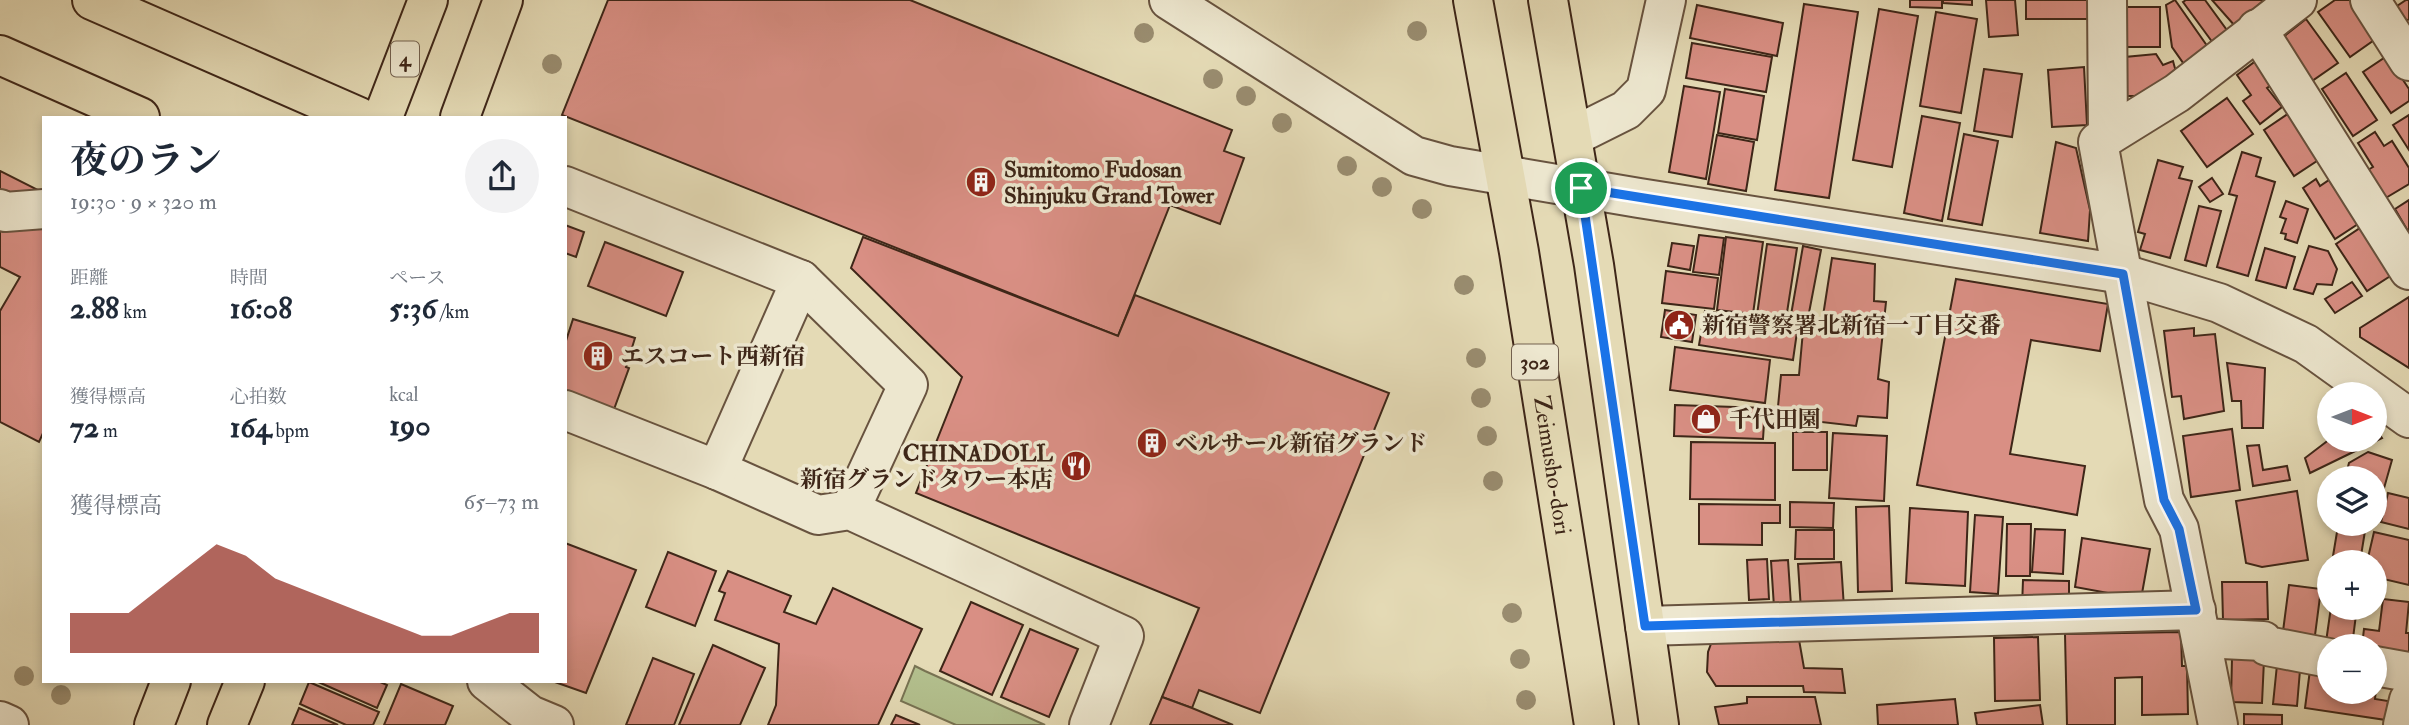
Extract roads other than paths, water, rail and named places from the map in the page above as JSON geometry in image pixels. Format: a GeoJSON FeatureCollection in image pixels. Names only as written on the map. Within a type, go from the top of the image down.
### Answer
{"type":"FeatureCollection","features":[{"type":"Feature","properties":{"kind":"main road"},"geometry":{"type":"LineString","coordinates":[[92,0],[357,116]]}},
{"type":"Feature","properties":{"kind":"main road","name":"4"},"geometry":{"type":"LineString","coordinates":[[383,116],[428,0]]}},
{"type":"Feature","properties":{"kind":"main road"},"geometry":{"type":"LineString","coordinates":[[460,116],[503,0]]}},
{"type":"Feature","properties":{"kind":"main road","name":"Zeimusho-dori"},"geometry":{"type":"LineString","coordinates":[[1473,0],[1505,175],[1594,725]]}},
{"type":"Feature","properties":{"kind":"main road"},"geometry":{"type":"LineString","coordinates":[[1548,0],[1581,188],[1659,725]]}},
{"type":"Feature","properties":{"kind":"main road"},"geometry":{"type":"LineString","coordinates":[[0,55],[99,109],[135,116]]}},
{"type":"Feature","properties":{"kind":"main road"},"geometry":{"type":"LineString","coordinates":[[153,725],[169,683]]}},
{"type":"Feature","properties":{"kind":"main road"},"geometry":{"type":"LineString","coordinates":[[227,725],[244,683]]}},
{"type":"Feature","properties":{"kind":"street"},"geometry":{"type":"LineString","coordinates":[[1169,0],[1414,156],[1450,166],[1581,188],[2123,274],[2219,303],[2306,344],[2409,418]]}},
{"type":"Feature","properties":{"kind":"street"},"geometry":{"type":"LineString","coordinates":[[1572,137],[1626,110],[1646,90],[1666,0]]}},
{"type":"Feature","properties":{"kind":"street"},"geometry":{"type":"LineString","coordinates":[[2107,0],[2108,134]]}},
{"type":"Feature","properties":{"kind":"street"},"geometry":{"type":"LineString","coordinates":[[2218,725],[2179,529],[2164,500],[2098,142],[2177,93],[2297,0]]}},
{"type":"Feature","properties":{"kind":"street"},"geometry":{"type":"LineString","coordinates":[[2370,0],[2409,61]]}},
{"type":"Feature","properties":{"kind":"street"},"geometry":{"type":"LineString","coordinates":[[2257,29],[2409,270]]}},
{"type":"Feature","properties":{"kind":"street"},"geometry":{"type":"LineString","coordinates":[[567,187],[801,280],[908,385],[850,510]]}},
{"type":"Feature","properties":{"kind":"street"},"geometry":{"type":"LineString","coordinates":[[0,209],[5,212],[42,209]]}},
{"type":"Feature","properties":{"kind":"street"},"geometry":{"type":"LineString","coordinates":[[717,470],[801,280]]}},
{"type":"Feature","properties":{"kind":"street"},"geometry":{"type":"LineString","coordinates":[[567,411],[717,470],[818,515],[850,510],[1124,636],[1089,725]]}},
{"type":"Feature","properties":{"kind":"street"},"geometry":{"type":"LineString","coordinates":[[1645,626],[2198,624],[2263,641],[2267,646],[2317,656]]}},
{"type":"Feature","properties":{"kind":"street"},"geometry":{"type":"LineString","coordinates":[[2387,668],[2409,672]]}},
{"type":"Feature","properties":{"kind":"street"},"geometry":{"type":"LineString","coordinates":[[490,683],[530,715],[554,725]]}},
{"type":"Feature","properties":{"kind":"street"},"geometry":{"type":"LineString","coordinates":[[2403,725],[2409,700]]}},
{"type":"Feature","properties":{"kind":"street"},"geometry":{"type":"LineString","coordinates":[[0,721],[9,725]]}},
{"type":"Feature","properties":{"kind":"place","name":"Sumitomo Fudosan Shinjuku Grand Tower"},"geometry":{"type":"Point","coordinates":[981,182]}},
{"type":"Feature","properties":{"kind":"place","name":"新宿警察署北新宿一丁目交番"},"geometry":{"type":"Point","coordinates":[1679,325]}},
{"type":"Feature","properties":{"kind":"place","name":"エスコート西新宿"},"geometry":{"type":"Point","coordinates":[598,356]}},
{"type":"Feature","properties":{"kind":"place","name":"千代田園"},"geometry":{"type":"Point","coordinates":[1706,419]}},
{"type":"Feature","properties":{"kind":"place","name":"ベルサール新宿グランド"},"geometry":{"type":"Point","coordinates":[1152,443]}},
{"type":"Feature","properties":{"kind":"place","name":"CHINADOLL 新宿グランドタワー本店"},"geometry":{"type":"Point","coordinates":[1076,466]}}]}
